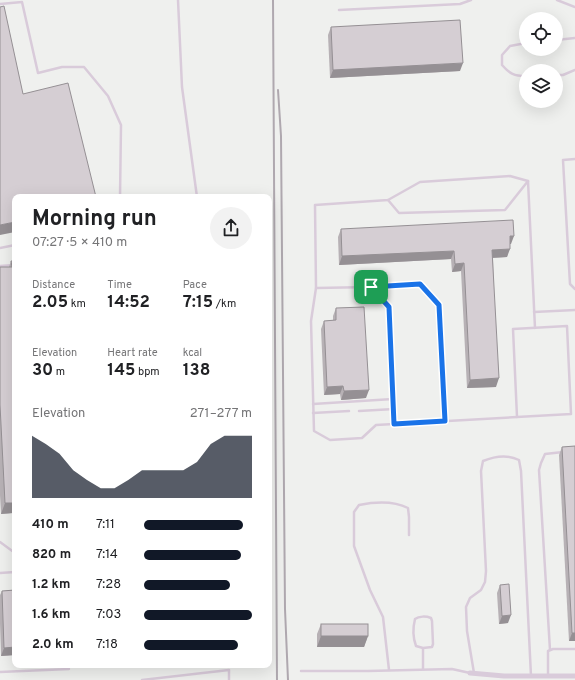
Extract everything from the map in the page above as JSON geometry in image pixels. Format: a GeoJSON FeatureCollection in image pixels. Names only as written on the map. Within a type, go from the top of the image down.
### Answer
{"type":"FeatureCollection","features":[{"type":"Feature","properties":{"kind":"street"},"geometry":{"type":"LineString","coordinates":[[472,673],[531,676],[575,676]]}},
{"type":"Feature","properties":{"kind":"lane"},"geometry":{"type":"LineString","coordinates":[[178,0],[182,87],[197,194]]}},
{"type":"Feature","properties":{"kind":"lane"},"geometry":{"type":"LineString","coordinates":[[339,10],[460,4],[471,0]]}},
{"type":"Feature","properties":{"kind":"lane"},"geometry":{"type":"LineString","coordinates":[[557,0],[575,7]]}},
{"type":"Feature","properties":{"kind":"lane"},"geometry":{"type":"LineString","coordinates":[[0,4],[22,2],[38,73],[62,68],[84,67],[108,96],[121,125],[120,194]]}},
{"type":"Feature","properties":{"kind":"lane"},"geometry":{"type":"LineString","coordinates":[[563,39],[575,38]]}},
{"type":"Feature","properties":{"kind":"lane"},"geometry":{"type":"LineString","coordinates":[[519,44],[510,46],[502,55],[502,65],[509,73],[519,76]]}},
{"type":"Feature","properties":{"kind":"lane"},"geometry":{"type":"LineString","coordinates":[[563,75],[575,70]]}},
{"type":"Feature","properties":{"kind":"lane"},"geometry":{"type":"LineString","coordinates":[[575,159],[564,160],[570,284],[575,289]]}},
{"type":"Feature","properties":{"kind":"lane"},"geometry":{"type":"LineString","coordinates":[[517,417],[513,329],[567,326],[571,414],[376,425],[362,438],[330,440],[314,431],[311,321],[316,288],[315,205],[388,200],[420,182],[510,176],[528,181]]}},
{"type":"Feature","properties":{"kind":"lane"},"geometry":{"type":"LineString","coordinates":[[388,200],[400,213],[505,210],[528,181]]}},
{"type":"Feature","properties":{"kind":"lane"},"geometry":{"type":"LineString","coordinates":[[528,181],[535,328]]}},
{"type":"Feature","properties":{"kind":"lane"},"geometry":{"type":"LineString","coordinates":[[0,248],[12,246]]}},
{"type":"Feature","properties":{"kind":"lane"},"geometry":{"type":"LineString","coordinates":[[1,266],[12,265]]}},
{"type":"Feature","properties":{"kind":"lane"},"geometry":{"type":"LineString","coordinates":[[316,288],[420,284],[439,305],[445,421]]}},
{"type":"Feature","properties":{"kind":"lane"},"geometry":{"type":"LineString","coordinates":[[371,287],[389,307],[394,424]]}},
{"type":"Feature","properties":{"kind":"lane"},"geometry":{"type":"LineString","coordinates":[[534,312],[575,310]]}},
{"type":"Feature","properties":{"kind":"lane"},"geometry":{"type":"LineString","coordinates":[[313,404],[393,399]]}},
{"type":"Feature","properties":{"kind":"lane"},"geometry":{"type":"LineString","coordinates":[[359,411],[394,409]]}},
{"type":"Feature","properties":{"kind":"lane"},"geometry":{"type":"LineString","coordinates":[[313,413],[349,411]]}},
{"type":"Feature","properties":{"kind":"lane"},"geometry":{"type":"LineString","coordinates":[[548,676],[547,652],[550,650],[539,470],[545,454],[568,451]]}},
{"type":"Feature","properties":{"kind":"lane"},"geometry":{"type":"LineString","coordinates":[[301,671],[452,669],[472,673],[466,607],[470,598],[481,590],[485,582],[486,571],[481,471],[483,461],[493,457],[511,456],[519,460],[521,470],[530,627],[531,676]]}},
{"type":"Feature","properties":{"kind":"lane"},"geometry":{"type":"LineString","coordinates":[[389,670],[383,617],[370,590],[354,546],[354,512],[359,505],[369,503],[400,504],[408,508],[410,517],[409,535]]}},
{"type":"Feature","properties":{"kind":"lane"},"geometry":{"type":"LineString","coordinates":[[0,542],[12,551]]}},
{"type":"Feature","properties":{"kind":"lane"},"geometry":{"type":"LineString","coordinates":[[0,573],[12,572]]}},
{"type":"Feature","properties":{"kind":"lane"},"geometry":{"type":"LineString","coordinates":[[417,617],[428,617],[431,618],[432,621],[432,647],[423,648],[416,646],[415,642],[414,622],[417,617]]}},
{"type":"Feature","properties":{"kind":"lane"},"geometry":{"type":"LineString","coordinates":[[423,648],[423,669]]}},
{"type":"Feature","properties":{"kind":"lane"},"geometry":{"type":"LineString","coordinates":[[550,650],[575,649]]}},
{"type":"Feature","properties":{"kind":"lane"},"geometry":{"type":"LineString","coordinates":[[0,672],[69,669]]}},
{"type":"Feature","properties":{"kind":"lane"},"geometry":{"type":"LineString","coordinates":[[142,680],[229,670],[229,680]]}},
{"type":"Feature","properties":{"kind":"building"},"geometry":{"type":"Polygon","coordinates":[[[4,6],[23,94],[68,83],[95,194],[12,194],[12,223],[0,225],[0,7],[4,6]]]}},
{"type":"Feature","properties":{"kind":"building"},"geometry":{"type":"Polygon","coordinates":[[[460,20],[463,63],[333,70],[331,27],[460,20]]]}},
{"type":"Feature","properties":{"kind":"building"},"geometry":{"type":"Polygon","coordinates":[[[513,220],[514,236],[510,236],[510,249],[492,250],[499,378],[470,380],[464,263],[455,264],[454,251],[342,256],[341,229],[513,220]]]}},
{"type":"Feature","properties":{"kind":"building"},"geometry":{"type":"Polygon","coordinates":[[[0,267],[12,267],[12,503],[5,503],[0,405],[0,267]]]}},
{"type":"Feature","properties":{"kind":"building"},"geometry":{"type":"Polygon","coordinates":[[[364,307],[369,390],[344,391],[343,386],[327,387],[324,321],[336,320],[336,308],[364,307]]]}},
{"type":"Feature","properties":{"kind":"building"},"geometry":{"type":"Polygon","coordinates":[[[575,446],[575,633],[572,633],[562,447],[575,446]]]}},
{"type":"Feature","properties":{"kind":"building"},"geometry":{"type":"Polygon","coordinates":[[[509,584],[511,615],[502,616],[500,585],[509,584]]]}},
{"type":"Feature","properties":{"kind":"building"},"geometry":{"type":"Polygon","coordinates":[[[12,590],[12,647],[4,648],[2,591],[12,590]]]}},
{"type":"Feature","properties":{"kind":"building"},"geometry":{"type":"Polygon","coordinates":[[[321,624],[368,624],[368,636],[321,636],[321,624]]]}},
{"type":"Feature","properties":{"kind":"railway"},"geometry":{"type":"LineString","coordinates":[[273,0],[277,680]]}},
{"type":"Feature","properties":{"kind":"railway"},"geometry":{"type":"LineString","coordinates":[[278,90],[281,136],[285,609],[288,680]]}},
{"type":"Feature","properties":{"kind":"route"},"geometry":{"type":"LineString","coordinates":[[420,284],[439,305],[445,421],[394,424],[389,307],[371,287],[420,284]]}}]}
